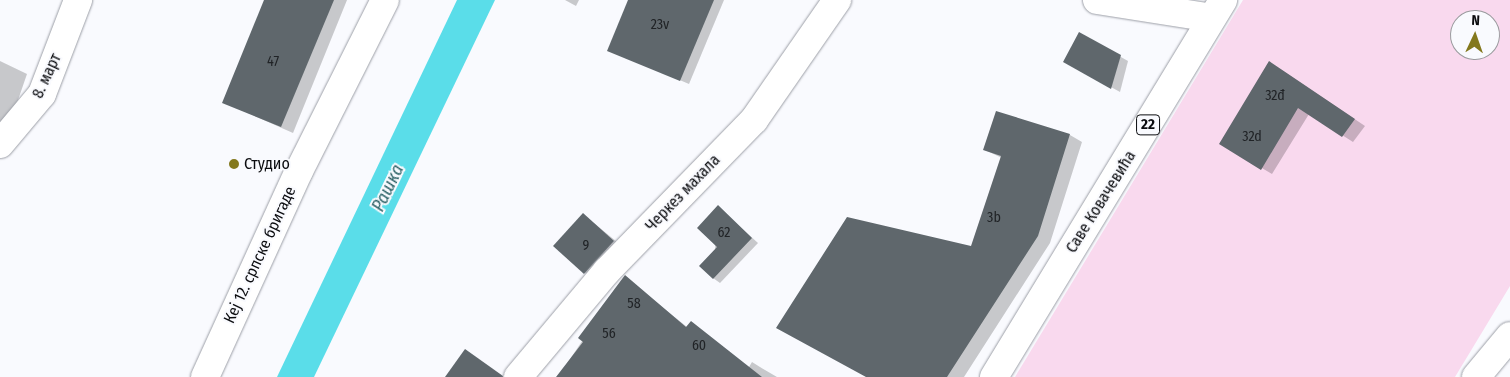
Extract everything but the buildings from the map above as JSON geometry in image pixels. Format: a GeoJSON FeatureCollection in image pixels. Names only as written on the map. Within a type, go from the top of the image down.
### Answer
{"type":"FeatureCollection","features":[{"type":"Feature","properties":{"kind":"street","name":"8. март"},"geometry":{"type":"LineString","coordinates":[[0,144],[42,94],[78,0]]}},
{"type":"Feature","properties":{"kind":"street","name":"Кеј 12. српске бригаде"},"geometry":{"type":"LineString","coordinates":[[205,377],[299,170],[385,0]]}},
{"type":"Feature","properties":{"kind":"street","name":"Черкез махала"},"geometry":{"type":"LineString","coordinates":[[518,377],[607,271],[754,120],[837,0]]}},
{"type":"Feature","properties":{"kind":"street"},"geometry":{"type":"LineString","coordinates":[[1097,0],[1217,9]]}},
{"type":"Feature","properties":{"kind":"street","name":"Саве Ковачевића"},"geometry":{"type":"LineString","coordinates":[[994,377],[1217,9]]}},
{"type":"Feature","properties":{"kind":"street"},"geometry":{"type":"LineString","coordinates":[[1476,377],[1510,336]]}},
{"type":"Feature","properties":{"kind":"shaded area"},"geometry":{"type":"Polygon","coordinates":[[[1243,0],[1510,0],[1510,286],[1455,377],[1015,377],[1243,0]]]}},
{"type":"Feature","properties":{"kind":"water","name":"Рашка"},"geometry":{"type":"Polygon","coordinates":[[[457,0],[495,0],[314,377],[277,377],[457,0]]]}},
{"type":"Feature","properties":{"kind":"place","name":"Студио"},"geometry":{"type":"Point","coordinates":[234,164]}}]}
